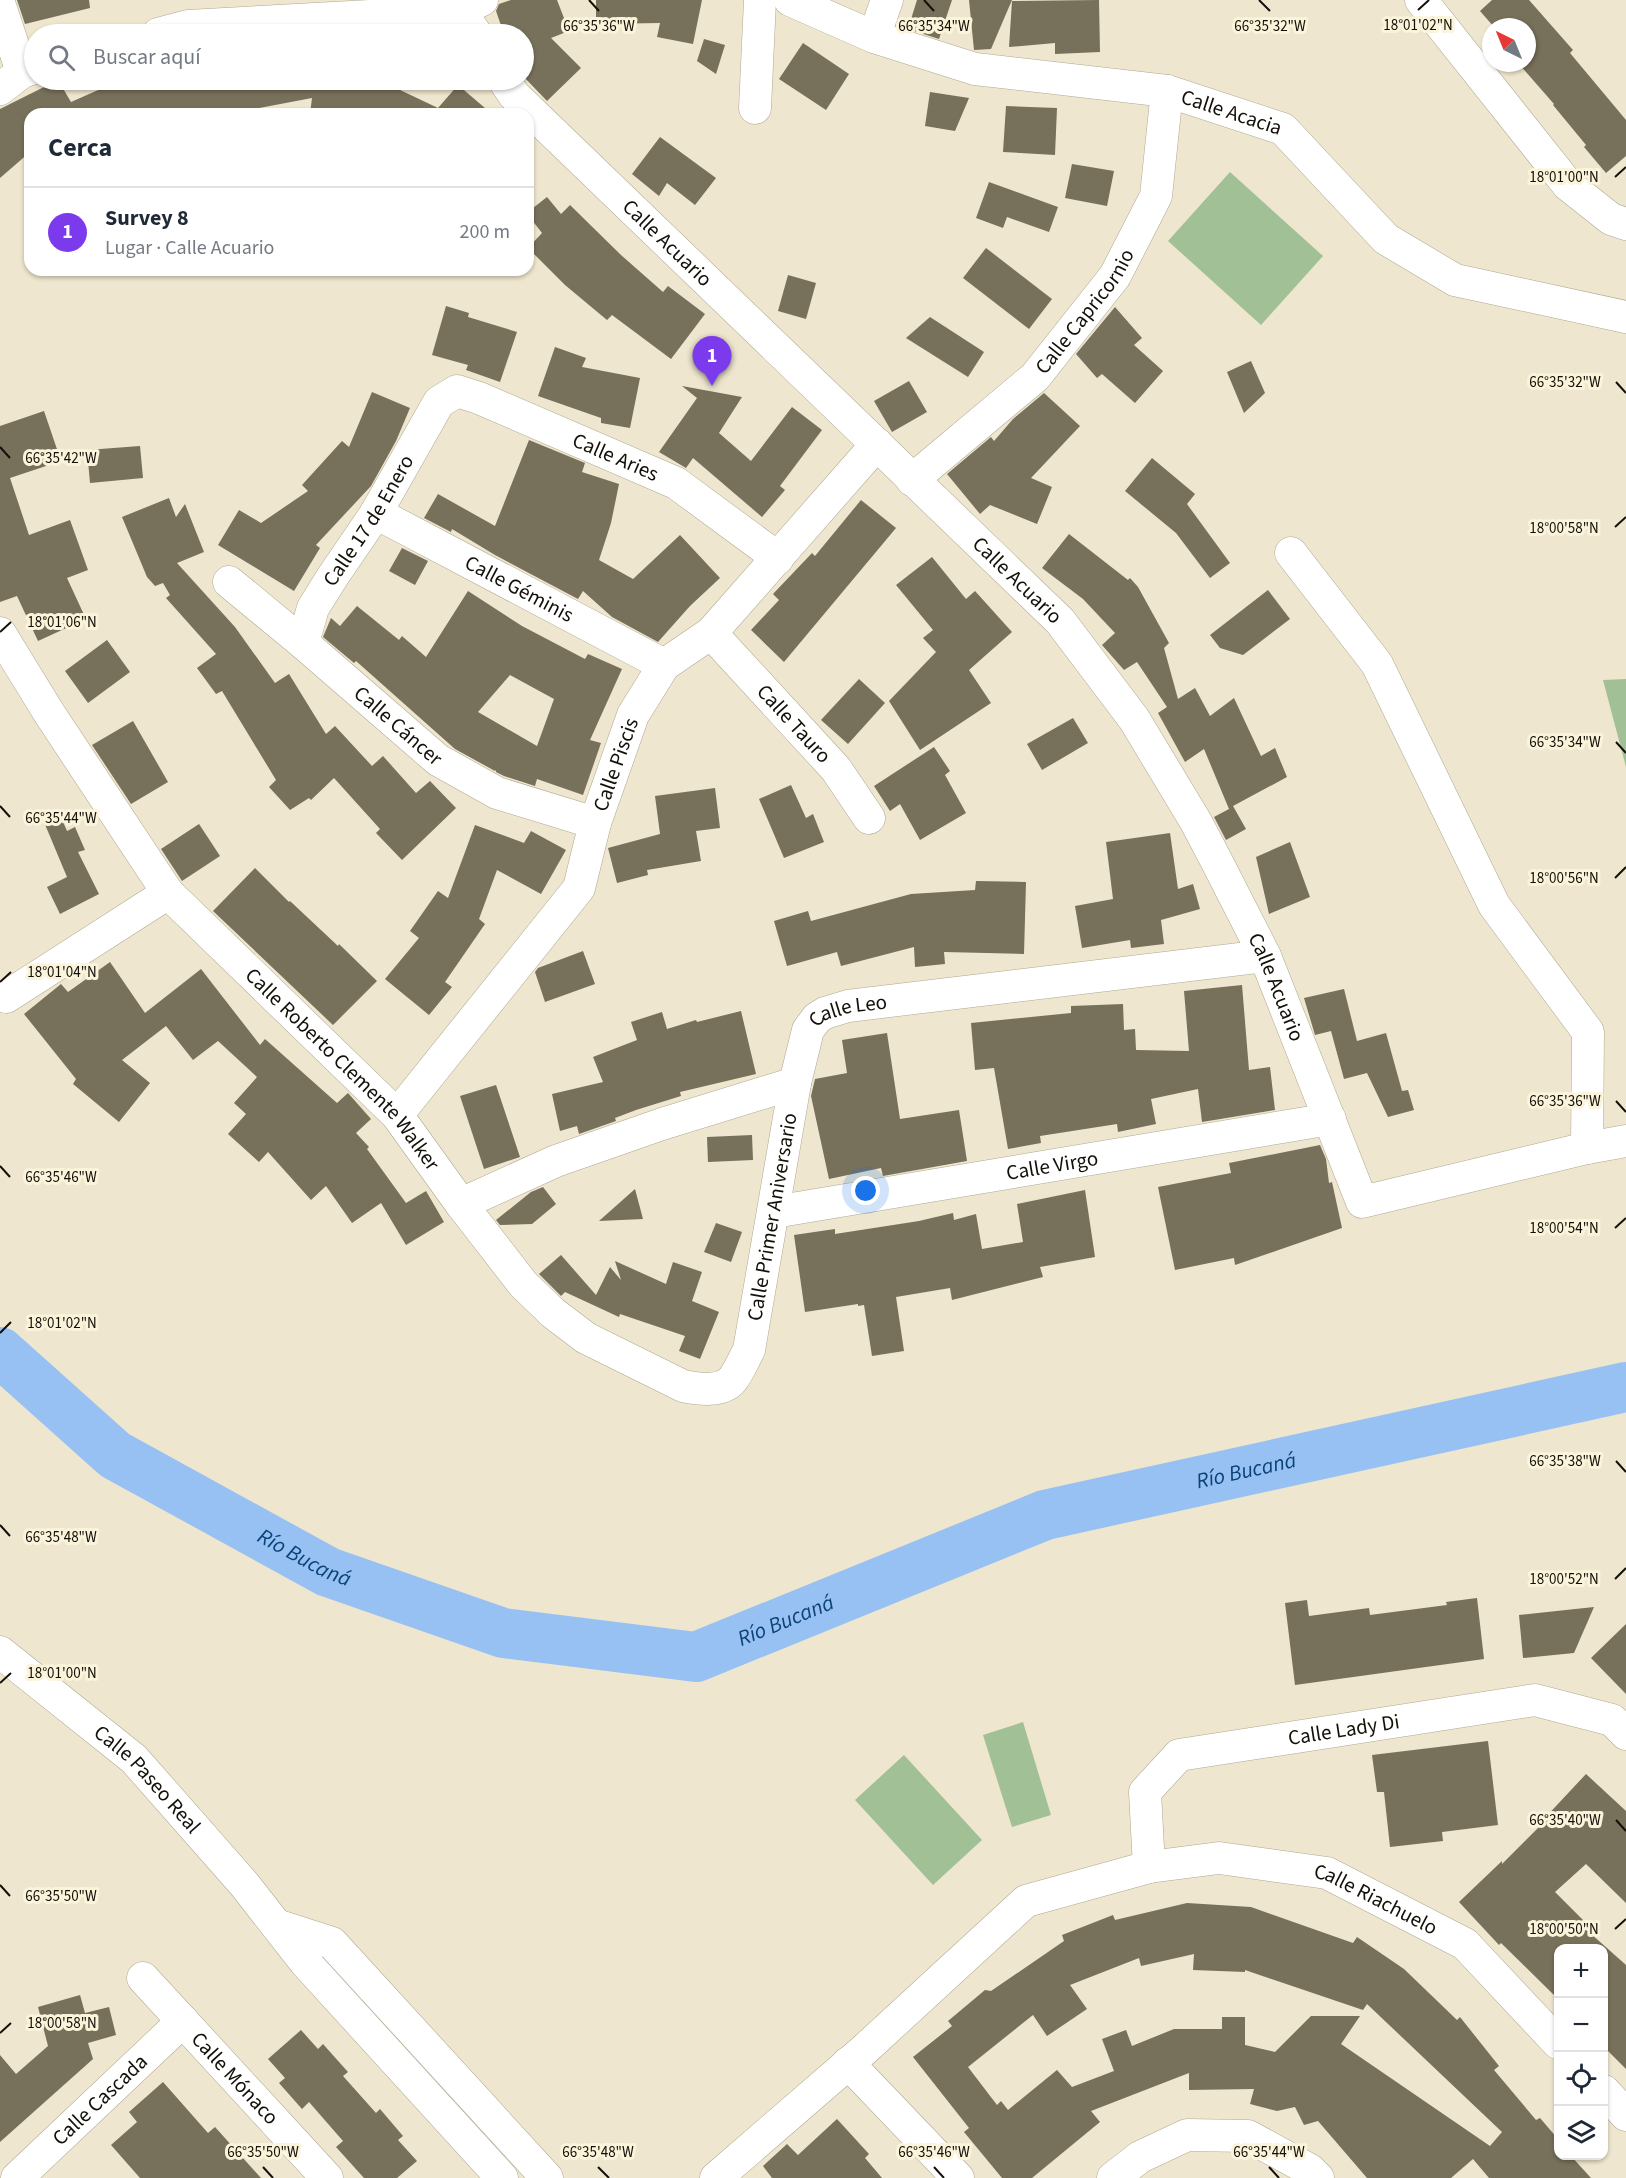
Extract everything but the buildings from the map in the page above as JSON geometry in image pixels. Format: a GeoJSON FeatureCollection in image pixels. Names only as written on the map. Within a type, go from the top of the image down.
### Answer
{"type":"FeatureCollection","features":[{"type":"Feature","properties":{"kind":"street"},"geometry":{"type":"LineString","coordinates":[[754,108],[760,0]]}},
{"type":"Feature","properties":{"kind":"street","name":"Calle Acacia"},"geometry":{"type":"LineString","coordinates":[[790,0],[874,37],[975,69],[1167,91],[1283,129],[1386,239],[1455,280],[1626,317]]}},
{"type":"Feature","properties":{"kind":"street"},"geometry":{"type":"LineString","coordinates":[[874,37],[888,0]]}},
{"type":"Feature","properties":{"kind":"street"},"geometry":{"type":"LineString","coordinates":[[1421,0],[1568,185],[1611,219],[1626,224]]}},
{"type":"Feature","properties":{"kind":"street"},"geometry":{"type":"LineString","coordinates":[[0,6],[19,76]]}},
{"type":"Feature","properties":{"kind":"street"},"geometry":{"type":"LineString","coordinates":[[225,24],[469,11]]}},
{"type":"Feature","properties":{"kind":"street","name":"Calle Acuario"},"geometry":{"type":"LineString","coordinates":[[511,90],[528,108]]}},
{"type":"Feature","properties":{"kind":"street","name":"Calle Capricornio"},"geometry":{"type":"LineString","coordinates":[[912,480],[1035,377],[1115,276],[1156,196],[1167,91]]}},
{"type":"Feature","properties":{"kind":"street","name":"Calle Acuario"},"geometry":{"type":"LineString","coordinates":[[534,114],[1060,621],[1134,719],[1196,822],[1265,956],[1362,1202],[1587,1148]]}},
{"type":"Feature","properties":{"kind":"street","name":"Calle Aries"},"geometry":{"type":"LineString","coordinates":[[439,402],[457,391],[479,398],[676,483],[778,558]]}},
{"type":"Feature","properties":{"kind":"street","name":"Calle 17 de Enero"},"geometry":{"type":"LineString","coordinates":[[303,643],[314,608],[376,513],[439,402]]}},
{"type":"Feature","properties":{"kind":"street","name":"Calle Piscis"},"geometry":{"type":"LineString","coordinates":[[397,1115],[579,888],[595,823],[633,715],[664,665],[711,633],[877,444]]}},
{"type":"Feature","properties":{"kind":"street","name":"Calle Géminis"},"geometry":{"type":"LineString","coordinates":[[376,513],[664,665]]}},
{"type":"Feature","properties":{"kind":"street"},"geometry":{"type":"LineString","coordinates":[[1291,553],[1377,664],[1494,905],[1588,1032],[1587,1148],[1626,1141]]}},
{"type":"Feature","properties":{"kind":"street","name":"Calle Cáncer"},"geometry":{"type":"LineString","coordinates":[[229,582],[438,760],[497,793],[595,823]]}},
{"type":"Feature","properties":{"kind":"street","name":"Calle Roberto Clemente Walker"},"geometry":{"type":"LineString","coordinates":[[0,633],[49,713],[168,893],[397,1115],[461,1204],[523,1284],[553,1313],[586,1338],[683,1386],[699,1390],[716,1388],[732,1381],[749,1350]]}},
{"type":"Feature","properties":{"kind":"street","name":"Calle Tauro"},"geometry":{"type":"LineString","coordinates":[[711,633],[836,769],[869,818]]}},
{"type":"Feature","properties":{"kind":"street"},"geometry":{"type":"LineString","coordinates":[[6,997],[168,893]]}},
{"type":"Feature","properties":{"kind":"street","name":"Calle Leo"},"geometry":{"type":"LineString","coordinates":[[795,1083],[808,1030],[825,1012],[859,1005],[1265,956]]}},
{"type":"Feature","properties":{"kind":"street"},"geometry":{"type":"LineString","coordinates":[[461,1204],[556,1161],[662,1124],[795,1083]]}},
{"type":"Feature","properties":{"kind":"street","name":"Calle Primer Aniversario"},"geometry":{"type":"LineString","coordinates":[[749,1350],[795,1083]]}},
{"type":"Feature","properties":{"kind":"street","name":"Calle Virgo"},"geometry":{"type":"LineString","coordinates":[[774,1212],[1330,1119]]}},
{"type":"Feature","properties":{"kind":"street","name":"Calle Paseo Real"},"geometry":{"type":"LineString","coordinates":[[0,1652],[134,1759],[244,1884],[305,1962],[502,2178]]}},
{"type":"Feature","properties":{"kind":"street","name":"Calle Lady Di"},"geometry":{"type":"LineString","coordinates":[[1149,1868],[1145,1792],[1179,1755],[1535,1700],[1612,1720],[1626,1734]]}},
{"type":"Feature","properties":{"kind":"street","name":"Calle Riachuelo"},"geometry":{"type":"LineString","coordinates":[[716,2178],[848,2063],[1026,1901],[1149,1868],[1219,1858],[1327,1873],[1465,1944],[1554,2039]]}},
{"type":"Feature","properties":{"kind":"street"},"geometry":{"type":"LineString","coordinates":[[276,1925],[332,1943],[546,2178]]}},
{"type":"Feature","properties":{"kind":"street","name":"Calle Mónaco"},"geometry":{"type":"LineString","coordinates":[[143,1978],[327,2178]]}},
{"type":"Feature","properties":{"kind":"street","name":"Calle Cascada"},"geometry":{"type":"LineString","coordinates":[[17,2178],[183,2021]]}},
{"type":"Feature","properties":{"kind":"street"},"geometry":{"type":"LineString","coordinates":[[848,2063],[958,2178]]}},
{"type":"Feature","properties":{"kind":"street"},"geometry":{"type":"LineString","coordinates":[[1608,2095],[1626,2115]]}},
{"type":"Feature","properties":{"kind":"street"},"geometry":{"type":"LineString","coordinates":[[1113,2178],[1140,2157],[1186,2135],[1248,2136],[1310,2170],[1318,2178]]}},
{"type":"Feature","properties":{"kind":"green space"},"geometry":{"type":"Polygon","coordinates":[[[1230,172],[1323,256],[1261,325],[1168,241],[1230,172]]]}},
{"type":"Feature","properties":{"kind":"green space"},"geometry":{"type":"Polygon","coordinates":[[[1626,679],[1626,767],[1603,680],[1626,679]]]}},
{"type":"Feature","properties":{"kind":"green space"},"geometry":{"type":"Polygon","coordinates":[[[1023,1722],[1051,1815],[1012,1827],[983,1735],[1023,1722]]]}},
{"type":"Feature","properties":{"kind":"green space"},"geometry":{"type":"Polygon","coordinates":[[[904,1755],[982,1840],[933,1885],[855,1800],[904,1755]]]}},
{"type":"Feature","properties":{"kind":"waterway","name":"Río Bucaná"},"geometry":{"type":"LineString","coordinates":[[0,1352],[115,1455],[328,1572],[503,1633],[696,1657],[1045,1515],[1626,1387]]}},
{"type":"Feature","properties":{"kind":"place","name":"Survey 8"},"geometry":{"type":"Point","coordinates":[712,386]}}]}
